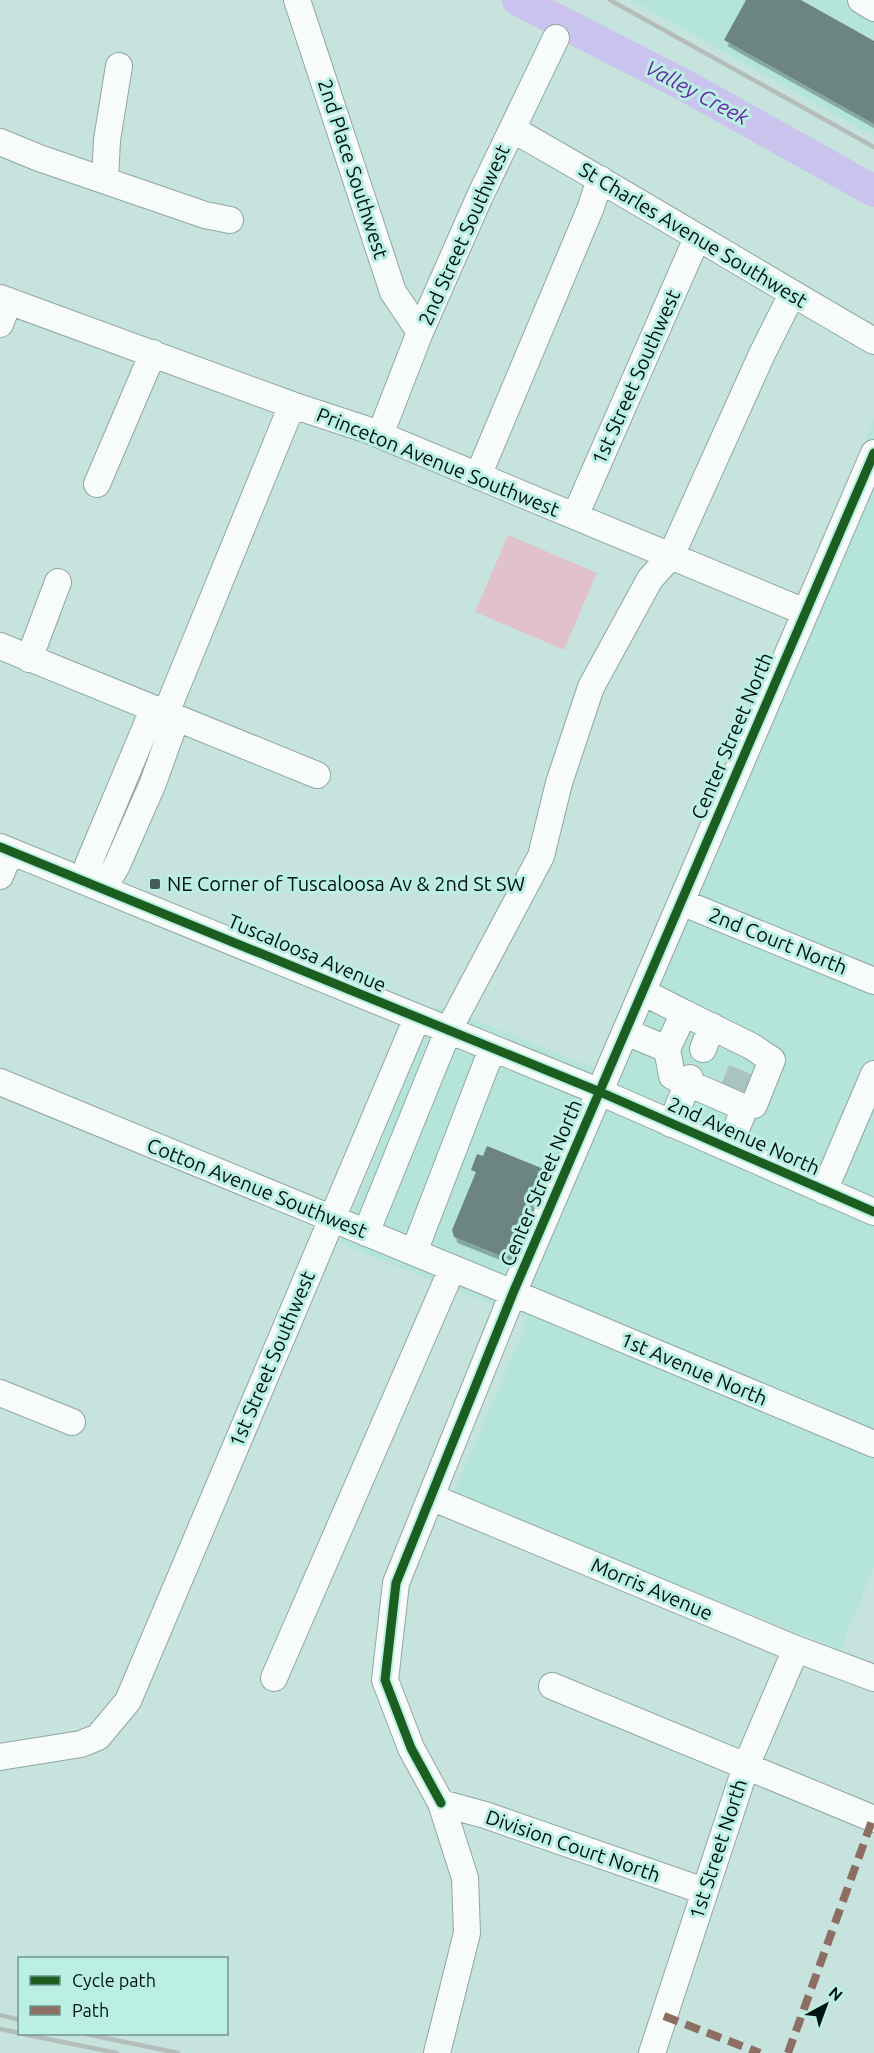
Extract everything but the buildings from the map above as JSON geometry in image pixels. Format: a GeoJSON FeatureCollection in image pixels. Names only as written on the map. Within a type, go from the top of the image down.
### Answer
{"type":"FeatureCollection","features":[{"type":"Feature","properties":{"kind":"street","name":"2nd Place Southwest"},"geometry":{"type":"LineString","coordinates":[[297,0],[393,292],[420,332]]}},
{"type":"Feature","properties":{"kind":"street"},"geometry":{"type":"LineString","coordinates":[[861,0],[874,8]]}},
{"type":"Feature","properties":{"kind":"street","name":"2nd Street Southwest"},"geometry":{"type":"LineString","coordinates":[[380,435],[420,332],[555,38]]}},
{"type":"Feature","properties":{"kind":"street"},"geometry":{"type":"LineString","coordinates":[[105,179],[107,140],[119,66]]}},
{"type":"Feature","properties":{"kind":"street","name":"St Charles Avenue Southwest"},"geometry":{"type":"LineString","coordinates":[[512,129],[874,341]]}},
{"type":"Feature","properties":{"kind":"street"},"geometry":{"type":"LineString","coordinates":[[0,142],[39,158],[205,215],[230,220]]}},
{"type":"Feature","properties":{"kind":"street"},"geometry":{"type":"LineString","coordinates":[[478,476],[591,207],[600,179]]}},
{"type":"Feature","properties":{"kind":"street","name":"1st Street Southwest"},"geometry":{"type":"LineString","coordinates":[[574,516],[697,238]]}},
{"type":"Feature","properties":{"kind":"street"},"geometry":{"type":"LineString","coordinates":[[366,1233],[448,1031],[541,856],[559,783],[591,687],[650,579],[671,556],[762,354],[792,294]]}},
{"type":"Feature","properties":{"kind":"street","name":"Princeton Avenue Southwest"},"geometry":{"type":"LineString","coordinates":[[3,308],[153,353],[380,435],[805,612]]}},
{"type":"Feature","properties":{"kind":"street"},"geometry":{"type":"LineString","coordinates":[[97,484],[153,353]]}},
{"type":"Feature","properties":{"kind":"street"},"geometry":{"type":"LineString","coordinates":[[166,713],[292,405]]}},
{"type":"Feature","properties":{"kind":"street","name":"Center Street North"},"geometry":{"type":"LineString","coordinates":[[437,2053],[467,1933],[465,1878],[441,1803],[411,1748],[385,1680],[396,1583],[513,1293],[874,453]]}},
{"type":"Feature","properties":{"kind":"street"},"geometry":{"type":"LineString","coordinates":[[29,659],[58,582]]}},
{"type":"Feature","properties":{"kind":"street"},"geometry":{"type":"LineString","coordinates":[[0,646],[317,775]]}},
{"type":"Feature","properties":{"kind":"street"},"geometry":{"type":"LineString","coordinates":[[96,885],[88,865],[150,717],[166,713]]}},
{"type":"Feature","properties":{"kind":"street"},"geometry":{"type":"LineString","coordinates":[[0,876],[5,849]]}},
{"type":"Feature","properties":{"kind":"street","name":"Tuscaloosa Avenue"},"geometry":{"type":"LineString","coordinates":[[5,849],[600,1092]]}},
{"type":"Feature","properties":{"kind":"street","name":"2nd Court North"},"geometry":{"type":"LineString","coordinates":[[681,902],[874,981]]}},
{"type":"Feature","properties":{"kind":"street"},"geometry":{"type":"LineString","coordinates":[[643,992],[684,1013],[707,1037],[747,1056],[772,1060],[754,1105],[735,1101],[689,1080],[672,1076],[667,1049],[684,1013]]}},
{"type":"Feature","properties":{"kind":"street","name":"1st Street Southwest"},"geometry":{"type":"LineString","coordinates":[[0,1757],[81,1744],[98,1737],[128,1701],[417,1018]]}},
{"type":"Feature","properties":{"kind":"street"},"geometry":{"type":"LineString","coordinates":[[626,1032],[667,1049]]}},
{"type":"Feature","properties":{"kind":"street"},"geometry":{"type":"LineString","coordinates":[[414,1252],[492,1049]]}},
{"type":"Feature","properties":{"kind":"street"},"geometry":{"type":"LineString","coordinates":[[824,1191],[874,1074]]}},
{"type":"Feature","properties":{"kind":"street"},"geometry":{"type":"LineString","coordinates":[[671,1124],[689,1080]]}},
{"type":"Feature","properties":{"kind":"street","name":"Cotton Avenue Southwest"},"geometry":{"type":"LineString","coordinates":[[0,1082],[513,1293]]}},
{"type":"Feature","properties":{"kind":"street","name":"2nd Avenue North"},"geometry":{"type":"LineString","coordinates":[[600,1092],[874,1212]]}},
{"type":"Feature","properties":{"kind":"street"},"geometry":{"type":"LineString","coordinates":[[728,1149],[735,1101]]}},
{"type":"Feature","properties":{"kind":"street"},"geometry":{"type":"LineString","coordinates":[[274,1678],[452,1269]]}},
{"type":"Feature","properties":{"kind":"street","name":"1st Avenue North"},"geometry":{"type":"LineString","coordinates":[[513,1293],[874,1444]]}},
{"type":"Feature","properties":{"kind":"street"},"geometry":{"type":"LineString","coordinates":[[0,1393],[72,1422]]}},
{"type":"Feature","properties":{"kind":"street","name":"Morris Avenue"},"geometry":{"type":"LineString","coordinates":[[431,1497],[795,1648],[874,1678]]}},
{"type":"Feature","properties":{"kind":"street","name":"1st Street North"},"geometry":{"type":"LineString","coordinates":[[652,2053],[746,1766],[795,1648]]}},
{"type":"Feature","properties":{"kind":"street"},"geometry":{"type":"LineString","coordinates":[[552,1686],[874,1819]]}},
{"type":"Feature","properties":{"kind":"street","name":"Division Court North"},"geometry":{"type":"LineString","coordinates":[[441,1803],[485,1815],[704,1891]]}},
{"type":"Feature","properties":{"kind":"shaded area"},"geometry":{"type":"Polygon","coordinates":[[[632,0],[874,0],[874,137],[632,0]]]}},
{"type":"Feature","properties":{"kind":"shaded area"},"geometry":{"type":"Polygon","coordinates":[[[874,420],[874,1567],[840,1650],[453,1495],[528,1319],[340,1243],[437,1005],[594,1068],[874,420]]]}},
{"type":"Feature","properties":{"kind":"shaded area"},"geometry":{"type":"Polygon","coordinates":[[[508,535],[597,573],[564,650],[475,612],[508,535]]]}},
{"type":"Feature","properties":{"kind":"waterway","name":"Valley Creek"},"geometry":{"type":"LineString","coordinates":[[518,0],[686,86],[874,191]]}},
{"type":"Feature","properties":{"kind":"tunnel"},"geometry":{"type":"LineString","coordinates":[[731,1094],[743,1066]]}},
{"type":"Feature","properties":{"kind":"railway"},"geometry":{"type":"LineString","coordinates":[[610,0],[874,147]]}},
{"type":"Feature","properties":{"kind":"railway"},"geometry":{"type":"LineString","coordinates":[[0,2015],[18,2020]]}},
{"type":"Feature","properties":{"kind":"railway"},"geometry":{"type":"LineString","coordinates":[[0,2029],[18,2033]]}},
{"type":"Feature","properties":{"kind":"railway"},"geometry":{"type":"LineString","coordinates":[[28,2035],[117,2053]]}},
{"type":"Feature","properties":{"kind":"railway"},"geometry":{"type":"LineString","coordinates":[[91,2035],[178,2053]]}},
{"type":"Feature","properties":{"kind":"marked path"},"geometry":{"type":"LineString","coordinates":[[788,2053],[873,1818]]}},
{"type":"Feature","properties":{"kind":"marked path"},"geometry":{"type":"LineString","coordinates":[[664,2016],[760,2053]]}},
{"type":"Feature","properties":{"kind":"cycle path"},"geometry":{"type":"LineString","coordinates":[[441,1803],[411,1748],[385,1680],[396,1583],[513,1293],[874,453]]}},
{"type":"Feature","properties":{"kind":"cycle path"},"geometry":{"type":"LineString","coordinates":[[0,847],[600,1092],[874,1212]]}},
{"type":"Feature","properties":{"kind":"place","name":"NE Corner of Tuscaloosa Av & 2nd St SW"},"geometry":{"type":"Point","coordinates":[155,884]}}]}
